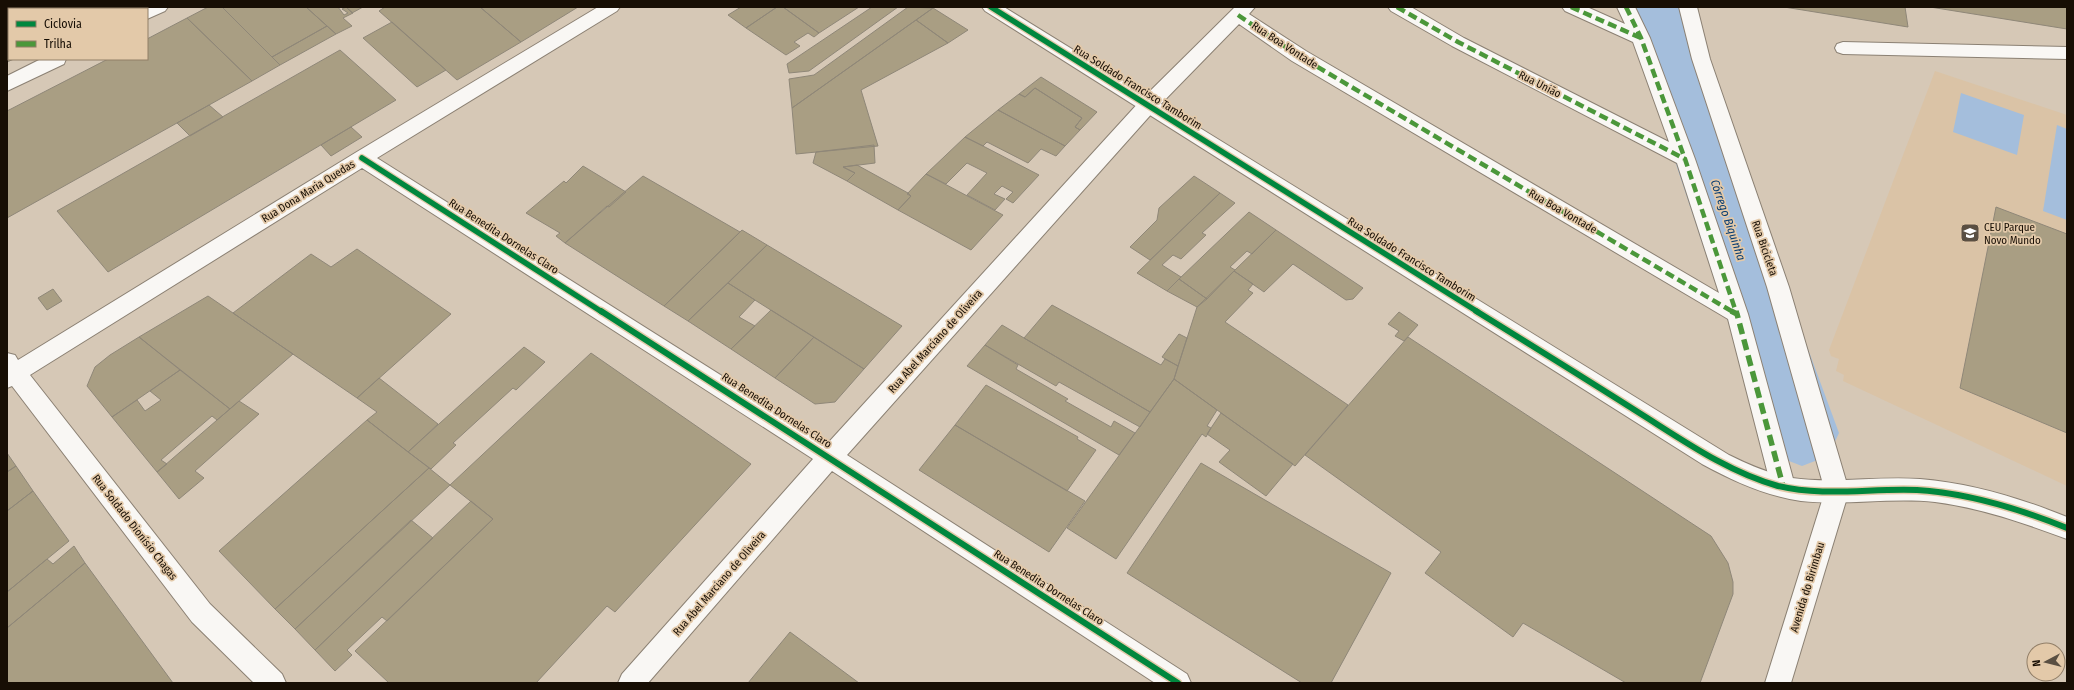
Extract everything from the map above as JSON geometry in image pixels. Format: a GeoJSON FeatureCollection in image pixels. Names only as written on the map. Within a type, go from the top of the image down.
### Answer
{"type":"FeatureCollection","features":[{"type":"Feature","properties":{"kind":"street"},"geometry":{"type":"LineString","coordinates":[[148,13],[160,7]]}},
{"type":"Feature","properties":{"kind":"street","name":"Rua Dona Maria Quedas"},"geometry":{"type":"LineString","coordinates":[[10,371],[611,7]]}},
{"type":"Feature","properties":{"kind":"street","name":"Rua Soldado Francisco Tamborim"},"geometry":{"type":"LineString","coordinates":[[991,7],[1710,457],[1742,473],[1783,486],[1802,490],[1918,490],[1945,492],[2048,520],[2067,528]]}},
{"type":"Feature","properties":{"kind":"street","name":"Rua União"},"geometry":{"type":"LineString","coordinates":[[1396,7],[1458,42],[1685,159]]}},
{"type":"Feature","properties":{"kind":"street"},"geometry":{"type":"LineString","coordinates":[[1570,7],[1641,38]]}},
{"type":"Feature","properties":{"kind":"street"},"geometry":{"type":"LineString","coordinates":[[1626,7],[1641,38],[1685,159],[1737,314],[1783,486]]}},
{"type":"Feature","properties":{"kind":"street","name":"Rua Bicicleta"},"geometry":{"type":"LineString","coordinates":[[1688,7],[1701,59],[1778,287],[1837,491]]}},
{"type":"Feature","properties":{"kind":"street","name":"Rua Abel Marciano de Oliveira"},"geometry":{"type":"LineString","coordinates":[[631,683],[830,457],[1148,106],[1242,11]]}},
{"type":"Feature","properties":{"kind":"street","name":"Rua Boa Vontade"},"geometry":{"type":"LineString","coordinates":[[1242,11],[1299,56],[1737,314]]}},
{"type":"Feature","properties":{"kind":"street"},"geometry":{"type":"LineString","coordinates":[[7,84],[55,60]]}},
{"type":"Feature","properties":{"kind":"street","name":"Rua Benedita Dornelas Claro"},"geometry":{"type":"LineString","coordinates":[[362,158],[830,457],[1178,683]]}},
{"type":"Feature","properties":{"kind":"street","name":"Rua Soldado Dionísio Chagas"},"geometry":{"type":"LineString","coordinates":[[10,371],[201,613],[273,683]]}},
{"type":"Feature","properties":{"kind":"street","name":"Avenida do Birimbau"},"geometry":{"type":"LineString","coordinates":[[1778,683],[1837,491]]}},
{"type":"Feature","properties":{"kind":"lane"},"geometry":{"type":"LineString","coordinates":[[1843,48],[2067,53]]}},
{"type":"Feature","properties":{"kind":"shaded area","name":"CEU Parque Novo Mundo"},"geometry":{"type":"Polygon","coordinates":[[[1935,71],[2067,115],[2067,486],[1843,381],[1844,375],[1836,371],[1839,359],[1831,356],[1829,350],[1935,71]]]}},
{"type":"Feature","properties":{"kind":"water"},"geometry":{"type":"Polygon","coordinates":[[[1961,93],[2024,115],[2017,155],[1953,132],[1961,93]]]}},
{"type":"Feature","properties":{"kind":"water"},"geometry":{"type":"Polygon","coordinates":[[[2057,125],[2067,129],[2067,220],[2043,211],[2057,125]]]}},
{"type":"Feature","properties":{"kind":"building"},"geometry":{"type":"Polygon","coordinates":[[[7,7],[118,7],[8,8],[8,60],[12,60],[7,62],[7,7]]]}},
{"type":"Feature","properties":{"kind":"building"},"geometry":{"type":"Polygon","coordinates":[[[208,7],[222,7],[280,65],[252,81],[187,18],[208,7]]]}},
{"type":"Feature","properties":{"kind":"building"},"geometry":{"type":"Polygon","coordinates":[[[222,7],[306,7],[327,26],[272,57],[222,7]]]}},
{"type":"Feature","properties":{"kind":"building"},"geometry":{"type":"Polygon","coordinates":[[[306,7],[338,7],[344,15],[348,13],[342,9],[346,7],[353,13],[343,18],[352,26],[336,34],[306,7]]]}},
{"type":"Feature","properties":{"kind":"building"},"geometry":{"type":"Polygon","coordinates":[[[346,7],[363,7],[352,13],[346,7]]]}},
{"type":"Feature","properties":{"kind":"building"},"geometry":{"type":"Polygon","coordinates":[[[385,7],[480,7],[521,42],[457,80],[379,11],[385,7]]]}},
{"type":"Feature","properties":{"kind":"building"},"geometry":{"type":"Polygon","coordinates":[[[480,7],[578,7],[521,42],[480,7]]]}},
{"type":"Feature","properties":{"kind":"building"},"geometry":{"type":"Polygon","coordinates":[[[741,7],[777,7],[746,28],[728,15],[741,7]]]}},
{"type":"Feature","properties":{"kind":"building"},"geometry":{"type":"Polygon","coordinates":[[[777,7],[783,7],[819,33],[814,37],[808,33],[794,42],[800,46],[786,55],[746,28],[777,7]]]}},
{"type":"Feature","properties":{"kind":"building"},"geometry":{"type":"Polygon","coordinates":[[[783,7],[859,7],[819,33],[783,7]]]}},
{"type":"Feature","properties":{"kind":"building"},"geometry":{"type":"Polygon","coordinates":[[[872,7],[898,7],[809,71],[789,73],[787,64],[872,7]]]}},
{"type":"Feature","properties":{"kind":"building"},"geometry":{"type":"Polygon","coordinates":[[[908,7],[933,8],[792,108],[789,79],[814,75],[908,7]]]}},
{"type":"Feature","properties":{"kind":"building"},"geometry":{"type":"Polygon","coordinates":[[[1784,7],[1905,7],[1908,27],[1784,7]]]}},
{"type":"Feature","properties":{"kind":"building"},"geometry":{"type":"Polygon","coordinates":[[[1930,7],[2067,7],[2067,29],[1930,7]]]}},
{"type":"Feature","properties":{"kind":"building"},"geometry":{"type":"Polygon","coordinates":[[[933,8],[968,30],[948,43],[916,20],[933,8]]]}},
{"type":"Feature","properties":{"kind":"building"},"geometry":{"type":"Polygon","coordinates":[[[187,18],[252,81],[7,218],[7,111],[106,60],[148,60],[148,38],[187,18]]]}},
{"type":"Feature","properties":{"kind":"building"},"geometry":{"type":"Polygon","coordinates":[[[916,20],[948,43],[861,90],[878,146],[796,154],[792,108],[916,20]]]}},
{"type":"Feature","properties":{"kind":"building"},"geometry":{"type":"Polygon","coordinates":[[[392,22],[446,70],[417,87],[363,38],[392,22]]]}},
{"type":"Feature","properties":{"kind":"building"},"geometry":{"type":"Polygon","coordinates":[[[327,26],[336,34],[280,65],[272,57],[327,26]]]}},
{"type":"Feature","properties":{"kind":"building"},"geometry":{"type":"Polygon","coordinates":[[[340,50],[396,100],[108,272],[57,211],[340,50]]]}},
{"type":"Feature","properties":{"kind":"building"},"geometry":{"type":"Polygon","coordinates":[[[1041,77],[1097,112],[1080,130],[1075,127],[1082,118],[1035,88],[1025,97],[1019,94],[1041,77]]]}},
{"type":"Feature","properties":{"kind":"building"},"geometry":{"type":"Polygon","coordinates":[[[1035,88],[1082,118],[1075,127],[1080,130],[1065,146],[998,110],[1019,94],[1025,97],[1035,88]]]}},
{"type":"Feature","properties":{"kind":"building"},"geometry":{"type":"Polygon","coordinates":[[[209,105],[223,117],[190,136],[177,123],[209,105]]]}},
{"type":"Feature","properties":{"kind":"building"},"geometry":{"type":"Polygon","coordinates":[[[998,110],[1065,146],[1056,156],[1041,149],[1028,163],[987,142],[983,146],[965,137],[998,110]]]}},
{"type":"Feature","properties":{"kind":"building"},"geometry":{"type":"Polygon","coordinates":[[[351,127],[362,137],[331,156],[321,145],[351,127]]]}},
{"type":"Feature","properties":{"kind":"building"},"geometry":{"type":"Polygon","coordinates":[[[965,137],[1039,175],[1013,203],[1006,199],[1013,192],[1002,186],[994,194],[1005,199],[995,210],[967,195],[987,173],[967,163],[946,184],[926,174],[965,137]]]}},
{"type":"Feature","properties":{"kind":"building"},"geometry":{"type":"Polygon","coordinates":[[[874,145],[875,163],[843,167],[855,173],[847,181],[813,163],[816,152],[874,145]]]}},
{"type":"Feature","properties":{"kind":"building"},"geometry":{"type":"Polygon","coordinates":[[[857,165],[911,196],[898,210],[847,181],[855,173],[843,167],[857,165]]]}},
{"type":"Feature","properties":{"kind":"building"},"geometry":{"type":"Polygon","coordinates":[[[583,166],[626,192],[609,207],[607,206],[565,243],[556,236],[560,233],[526,213],[564,181],[566,183],[583,166]]]}},
{"type":"Feature","properties":{"kind":"building"},"geometry":{"type":"Polygon","coordinates":[[[926,174],[1003,215],[971,250],[898,210],[911,196],[907,194],[926,174]]]}},
{"type":"Feature","properties":{"kind":"building"},"geometry":{"type":"Polygon","coordinates":[[[643,176],[740,232],[664,306],[565,243],[643,176]]]}},
{"type":"Feature","properties":{"kind":"building"},"geometry":{"type":"Polygon","coordinates":[[[1194,176],[1220,193],[1150,260],[1130,247],[1157,220],[1159,208],[1194,176]]]}},
{"type":"Feature","properties":{"kind":"building"},"geometry":{"type":"Polygon","coordinates":[[[1220,193],[1235,203],[1202,233],[1206,235],[1181,259],[1173,255],[1162,265],[1181,277],[1167,291],[1137,273],[1220,193]]]}},
{"type":"Feature","properties":{"kind":"building"},"geometry":{"type":"Polygon","coordinates":[[[1996,207],[2067,234],[2067,433],[1960,388],[1996,207]]]}},
{"type":"Feature","properties":{"kind":"building"},"geometry":{"type":"Polygon","coordinates":[[[1249,212],[1276,230],[1252,254],[1247,251],[1230,267],[1235,270],[1207,299],[1179,279],[1249,212]]]}},
{"type":"Feature","properties":{"kind":"building"},"geometry":{"type":"Polygon","coordinates":[[[742,230],[767,245],[688,321],[664,306],[742,230]]]}},
{"type":"Feature","properties":{"kind":"building"},"geometry":{"type":"Polygon","coordinates":[[[1276,230],[1363,288],[1353,299],[1346,300],[1293,264],[1264,292],[1234,271],[1276,230]]]}},
{"type":"Feature","properties":{"kind":"building"},"geometry":{"type":"Polygon","coordinates":[[[767,245],[902,326],[864,369],[728,283],[767,245]]]}},
{"type":"Feature","properties":{"kind":"building"},"geometry":{"type":"Polygon","coordinates":[[[357,249],[451,314],[357,398],[233,313],[311,254],[331,267],[357,249]]]}},
{"type":"Feature","properties":{"kind":"building"},"geometry":{"type":"Polygon","coordinates":[[[1234,271],[1253,284],[1248,290],[1253,293],[1225,322],[1348,405],[1295,466],[1174,379],[1197,307],[1234,271]]]}},
{"type":"Feature","properties":{"kind":"building"},"geometry":{"type":"Polygon","coordinates":[[[1179,279],[1207,299],[1197,307],[1167,291],[1179,279]]]}},
{"type":"Feature","properties":{"kind":"building"},"geometry":{"type":"Polygon","coordinates":[[[728,283],[755,300],[739,317],[755,326],[731,349],[688,321],[728,283]]]}},
{"type":"Feature","properties":{"kind":"building"},"geometry":{"type":"Polygon","coordinates":[[[53,289],[62,301],[47,310],[38,298],[53,289]]]}},
{"type":"Feature","properties":{"kind":"building"},"geometry":{"type":"Polygon","coordinates":[[[208,296],[293,354],[230,409],[139,337],[208,296]]]}},
{"type":"Feature","properties":{"kind":"building"},"geometry":{"type":"Polygon","coordinates":[[[1052,305],[1161,365],[1165,359],[1178,366],[1174,379],[1150,412],[1024,338],[1052,305]]]}},
{"type":"Feature","properties":{"kind":"building"},"geometry":{"type":"Polygon","coordinates":[[[771,310],[814,337],[775,378],[731,349],[771,310]]]}},
{"type":"Feature","properties":{"kind":"building"},"geometry":{"type":"Polygon","coordinates":[[[1399,312],[1418,325],[1404,341],[1395,336],[1399,331],[1388,324],[1399,312]]]}},
{"type":"Feature","properties":{"kind":"building"},"geometry":{"type":"Polygon","coordinates":[[[1002,325],[1150,412],[1140,427],[1059,382],[1056,386],[985,345],[1002,325]]]}},
{"type":"Feature","properties":{"kind":"building"},"geometry":{"type":"Polygon","coordinates":[[[1179,334],[1187,338],[1178,366],[1162,357],[1179,334]]]}},
{"type":"Feature","properties":{"kind":"building"},"geometry":{"type":"Polygon","coordinates":[[[139,337],[180,370],[112,417],[87,386],[95,367],[110,355],[139,337]]]}},
{"type":"Feature","properties":{"kind":"building"},"geometry":{"type":"Polygon","coordinates":[[[814,337],[864,369],[835,402],[815,404],[775,378],[814,337]]]}},
{"type":"Feature","properties":{"kind":"building"},"geometry":{"type":"Polygon","coordinates":[[[1408,337],[1711,536],[1728,563],[1733,582],[1733,594],[1700,683],[1626,683],[1523,623],[1513,637],[1425,573],[1441,552],[1305,455],[1408,337]]]}},
{"type":"Feature","properties":{"kind":"building"},"geometry":{"type":"Polygon","coordinates":[[[985,345],[1018,365],[1016,369],[1068,399],[1065,401],[1111,427],[1114,421],[1135,433],[1119,455],[967,366],[985,345]]]}},
{"type":"Feature","properties":{"kind":"building"},"geometry":{"type":"Polygon","coordinates":[[[524,347],[545,362],[516,390],[513,388],[453,443],[456,445],[431,469],[408,452],[524,347]]]}},
{"type":"Feature","properties":{"kind":"building"},"geometry":{"type":"Polygon","coordinates":[[[591,353],[751,464],[615,612],[607,606],[536,683],[389,683],[355,651],[493,519],[450,485],[591,353]]]}},
{"type":"Feature","properties":{"kind":"building"},"geometry":{"type":"Polygon","coordinates":[[[180,370],[230,409],[217,420],[212,416],[161,460],[167,464],[157,472],[112,417],[137,400],[145,411],[161,400],[150,391],[180,370]]]}},
{"type":"Feature","properties":{"kind":"building"},"geometry":{"type":"Polygon","coordinates":[[[379,378],[438,424],[408,452],[367,420],[377,412],[357,398],[379,378]]]}},
{"type":"Feature","properties":{"kind":"building"},"geometry":{"type":"Polygon","coordinates":[[[1174,379],[1217,410],[1207,426],[1211,428],[1206,437],[1202,434],[1116,559],[1067,528],[1174,379]]]}},
{"type":"Feature","properties":{"kind":"building"},"geometry":{"type":"Polygon","coordinates":[[[986,385],[1078,437],[1077,439],[1096,450],[1067,491],[955,425],[986,385]]]}},
{"type":"Feature","properties":{"kind":"building"},"geometry":{"type":"Polygon","coordinates":[[[239,401],[259,414],[195,471],[204,478],[179,499],[157,472],[239,401]]]}},
{"type":"Feature","properties":{"kind":"building"},"geometry":{"type":"Polygon","coordinates":[[[1221,413],[1293,464],[1266,496],[1219,462],[1230,450],[1207,434],[1221,413]]]}},
{"type":"Feature","properties":{"kind":"building"},"geometry":{"type":"Polygon","coordinates":[[[367,420],[429,468],[275,609],[219,551],[367,420]]]}},
{"type":"Feature","properties":{"kind":"building"},"geometry":{"type":"Polygon","coordinates":[[[955,425],[1085,501],[1049,552],[919,470],[955,425]]]}},
{"type":"Feature","properties":{"kind":"building"},"geometry":{"type":"Polygon","coordinates":[[[7,453],[16,466],[7,472],[7,453]]]}},
{"type":"Feature","properties":{"kind":"building"},"geometry":{"type":"Polygon","coordinates":[[[1201,463],[1391,573],[1331,683],[1302,683],[1127,573],[1201,463]]]}},
{"type":"Feature","properties":{"kind":"building"},"geometry":{"type":"Polygon","coordinates":[[[16,466],[33,491],[7,511],[7,472],[16,466]]]}},
{"type":"Feature","properties":{"kind":"building"},"geometry":{"type":"Polygon","coordinates":[[[429,468],[450,485],[295,629],[275,609],[429,468]]]}},
{"type":"Feature","properties":{"kind":"building"},"geometry":{"type":"Polygon","coordinates":[[[33,491],[69,541],[7,592],[7,511],[33,491]]]}},
{"type":"Feature","properties":{"kind":"building"},"geometry":{"type":"Polygon","coordinates":[[[471,501],[493,519],[387,621],[382,617],[347,650],[352,655],[335,671],[315,650],[471,501]]]}},
{"type":"Feature","properties":{"kind":"building"},"geometry":{"type":"Polygon","coordinates":[[[411,520],[433,538],[315,650],[295,629],[411,520]]]}},
{"type":"Feature","properties":{"kind":"building"},"geometry":{"type":"Polygon","coordinates":[[[74,546],[85,563],[7,628],[7,592],[47,559],[53,564],[74,546]]]}},
{"type":"Feature","properties":{"kind":"building"},"geometry":{"type":"Polygon","coordinates":[[[85,563],[173,683],[7,683],[7,628],[85,563]]]}},
{"type":"Feature","properties":{"kind":"building"},"geometry":{"type":"Polygon","coordinates":[[[790,632],[859,683],[748,683],[790,632]]]}},
{"type":"Feature","properties":{"kind":"waterway","name":"Córrego Biquinha"},"geometry":{"type":"LineString","coordinates":[[1653,7],[1802,433]]}},
{"type":"Feature","properties":{"kind":"marked path"},"geometry":{"type":"LineString","coordinates":[[1397,7],[1458,42],[1685,159]]}},
{"type":"Feature","properties":{"kind":"marked path"},"geometry":{"type":"LineString","coordinates":[[1571,7],[1641,38]]}},
{"type":"Feature","properties":{"kind":"marked path"},"geometry":{"type":"LineString","coordinates":[[1626,7],[1641,38],[1685,159],[1737,314]]}},
{"type":"Feature","properties":{"kind":"marked path"},"geometry":{"type":"LineString","coordinates":[[1238,15],[1299,56],[1737,314],[1783,486]]}},
{"type":"Feature","properties":{"kind":"cycle path"},"geometry":{"type":"LineString","coordinates":[[991,7],[1710,457],[1732,468],[1779,486],[1803,490],[1918,490],[1954,494],[2014,509],[2067,528]]}},
{"type":"Feature","properties":{"kind":"cycle path"},"geometry":{"type":"LineString","coordinates":[[362,158],[830,457],[1178,683]]}},
{"type":"Feature","properties":{"kind":"place","name":"CEU Parque Novo Mundo"},"geometry":{"type":"Point","coordinates":[1970,233]}}]}
